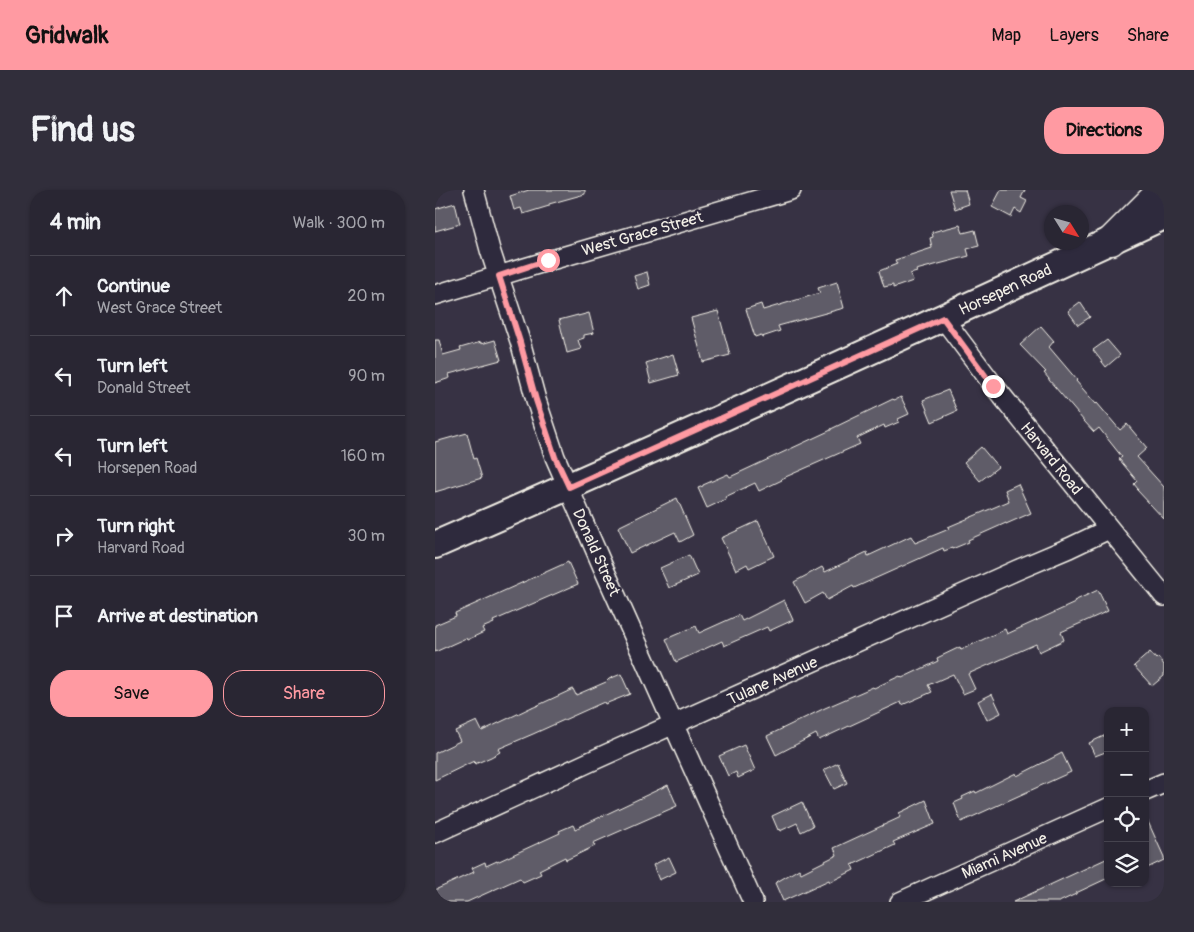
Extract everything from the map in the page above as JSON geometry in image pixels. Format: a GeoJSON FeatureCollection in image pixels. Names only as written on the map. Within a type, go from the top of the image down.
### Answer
{"type":"FeatureCollection","features":[{"type":"Feature","properties":{"kind":"main road"},"geometry":{"type":"LineString","coordinates":[[1111,241],[1162,190]]}},
{"type":"Feature","properties":{"kind":"street","name":"Donald Street"},"geometry":{"type":"LineString","coordinates":[[474,190],[490,250],[555,457],[753,902]]}},
{"type":"Feature","properties":{"kind":"street","name":"West Grace Street"},"geometry":{"type":"LineString","coordinates":[[435,295],[548,260],[791,190]]}},
{"type":"Feature","properties":{"kind":"street","name":"Horsepen Road"},"geometry":{"type":"LineString","coordinates":[[435,545],[569,487],[1164,216]]}},
{"type":"Feature","properties":{"kind":"street","name":"Harvard Road"},"geometry":{"type":"LineString","coordinates":[[943,318],[993,386],[1164,596]]}},
{"type":"Feature","properties":{"kind":"street","name":"Tulane Avenue"},"geometry":{"type":"LineString","coordinates":[[435,833],[1109,529]]}},
{"type":"Feature","properties":{"kind":"street"},"geometry":{"type":"LineString","coordinates":[[1149,789],[1164,782]]}},
{"type":"Feature","properties":{"kind":"street","name":"Miami Avenue"},"geometry":{"type":"LineString","coordinates":[[900,902],[1104,810]]}},
{"type":"Feature","properties":{"kind":"building"},"geometry":{"type":"Polygon","coordinates":[[[529,190],[585,190],[585,194],[549,204],[549,206],[523,214],[521,208],[514,210],[510,196],[529,190]]]}},
{"type":"Feature","properties":{"kind":"building"},"geometry":{"type":"Polygon","coordinates":[[[949,190],[965,190],[969,204],[955,209],[949,190]]]}},
{"type":"Feature","properties":{"kind":"building"},"geometry":{"type":"Polygon","coordinates":[[[1001,190],[1025,190],[1021,198],[1027,201],[1021,213],[1015,209],[1011,217],[992,207],[1001,190]]]}},
{"type":"Feature","properties":{"kind":"building"},"geometry":{"type":"Polygon","coordinates":[[[455,203],[460,224],[435,231],[435,209],[455,203]]]}},
{"type":"Feature","properties":{"kind":"building"},"geometry":{"type":"Polygon","coordinates":[[[960,225],[963,233],[975,230],[979,246],[967,249],[969,256],[916,270],[917,272],[910,274],[913,281],[893,288],[893,285],[884,287],[879,271],[897,264],[895,260],[932,248],[930,238],[933,237],[932,232],[960,225]]]}},
{"type":"Feature","properties":{"kind":"building"},"geometry":{"type":"Polygon","coordinates":[[[647,272],[650,285],[638,289],[634,276],[647,272]]]}},
{"type":"Feature","properties":{"kind":"building"},"geometry":{"type":"Polygon","coordinates":[[[837,282],[844,308],[778,326],[780,331],[762,337],[761,335],[755,337],[746,309],[761,304],[763,310],[820,293],[818,288],[837,282]]]}},
{"type":"Feature","properties":{"kind":"building"},"geometry":{"type":"Polygon","coordinates":[[[1080,302],[1090,317],[1078,325],[1068,311],[1080,302]]]}},
{"type":"Feature","properties":{"kind":"building"},"geometry":{"type":"Polygon","coordinates":[[[718,311],[730,355],[703,362],[691,318],[718,311]]]}},
{"type":"Feature","properties":{"kind":"building"},"geometry":{"type":"Polygon","coordinates":[[[589,313],[594,333],[584,335],[584,338],[578,340],[581,349],[567,353],[559,320],[589,313]]]}},
{"type":"Feature","properties":{"kind":"building"},"geometry":{"type":"Polygon","coordinates":[[[1041,326],[1054,341],[1049,347],[1076,381],[1120,430],[1127,424],[1147,448],[1137,457],[1164,487],[1164,519],[1137,490],[1134,484],[1137,481],[1119,459],[1122,457],[1099,428],[1094,432],[1049,380],[1044,373],[1046,372],[1020,345],[1041,326]]]}},
{"type":"Feature","properties":{"kind":"building"},"geometry":{"type":"Polygon","coordinates":[[[435,340],[439,340],[443,355],[461,350],[460,348],[495,340],[501,360],[449,374],[450,378],[435,383],[435,340]]]}},
{"type":"Feature","properties":{"kind":"building"},"geometry":{"type":"Polygon","coordinates":[[[1107,340],[1120,355],[1106,367],[1093,350],[1107,340]]]}},
{"type":"Feature","properties":{"kind":"building"},"geometry":{"type":"Polygon","coordinates":[[[673,354],[679,375],[651,383],[646,363],[673,354]]]}},
{"type":"Feature","properties":{"kind":"building"},"geometry":{"type":"Polygon","coordinates":[[[948,390],[957,411],[932,422],[923,400],[948,390]]]}},
{"type":"Feature","properties":{"kind":"building"},"geometry":{"type":"Polygon","coordinates":[[[901,397],[909,414],[898,419],[899,422],[885,428],[884,425],[857,438],[860,444],[781,479],[759,491],[755,483],[707,508],[698,488],[703,485],[728,474],[730,477],[893,399],[901,397]]]}},
{"type":"Feature","properties":{"kind":"building"},"geometry":{"type":"Polygon","coordinates":[[[467,433],[474,459],[476,458],[482,478],[435,492],[435,442],[467,433]]]}},
{"type":"Feature","properties":{"kind":"building"},"geometry":{"type":"Polygon","coordinates":[[[981,447],[998,467],[980,481],[964,462],[981,447]]]}},
{"type":"Feature","properties":{"kind":"building"},"geometry":{"type":"Polygon","coordinates":[[[1018,484],[1031,513],[968,540],[969,542],[944,551],[943,548],[854,588],[853,586],[827,600],[823,593],[805,603],[794,582],[822,567],[825,572],[867,552],[868,556],[911,536],[915,543],[949,529],[948,527],[1009,501],[1005,490],[1018,484]]]}},
{"type":"Feature","properties":{"kind":"building"},"geometry":{"type":"Polygon","coordinates":[[[677,498],[693,535],[680,542],[675,532],[630,553],[618,527],[677,498]]]}},
{"type":"Feature","properties":{"kind":"building"},"geometry":{"type":"Polygon","coordinates":[[[758,521],[774,556],[749,568],[747,564],[736,570],[721,538],[758,521]]]}},
{"type":"Feature","properties":{"kind":"building"},"geometry":{"type":"Polygon","coordinates":[[[689,555],[698,575],[669,588],[660,568],[689,555]]]}},
{"type":"Feature","properties":{"kind":"building"},"geometry":{"type":"Polygon","coordinates":[[[568,562],[578,584],[493,621],[494,623],[482,628],[484,632],[435,652],[435,625],[456,616],[455,613],[568,562]]]}},
{"type":"Feature","properties":{"kind":"building"},"geometry":{"type":"Polygon","coordinates":[[[1098,590],[1108,611],[1061,632],[1064,640],[1039,652],[1036,644],[968,674],[975,689],[963,694],[953,674],[928,685],[932,692],[902,705],[901,702],[819,740],[816,734],[776,755],[767,736],[873,687],[900,676],[902,678],[938,661],[937,658],[960,647],[961,650],[1005,629],[1007,634],[1075,603],[1074,601],[1098,590]]]}},
{"type":"Feature","properties":{"kind":"building"},"geometry":{"type":"Polygon","coordinates":[[[784,600],[793,620],[769,631],[767,627],[724,646],[722,641],[676,662],[666,639],[696,626],[699,633],[739,615],[742,621],[784,600]]]}},
{"type":"Feature","properties":{"kind":"building"},"geometry":{"type":"Polygon","coordinates":[[[1150,652],[1156,659],[1158,657],[1164,665],[1164,676],[1152,686],[1134,666],[1150,652]]]}},
{"type":"Feature","properties":{"kind":"building"},"geometry":{"type":"Polygon","coordinates":[[[621,674],[630,694],[605,704],[604,702],[498,749],[500,752],[491,757],[475,764],[474,761],[435,780],[435,753],[460,741],[455,731],[477,721],[482,731],[573,689],[576,695],[621,674]]]}},
{"type":"Feature","properties":{"kind":"building"},"geometry":{"type":"Polygon","coordinates":[[[992,694],[1001,713],[987,720],[978,701],[992,694]]]}},
{"type":"Feature","properties":{"kind":"building"},"geometry":{"type":"Polygon","coordinates":[[[1104,736],[1104,753],[1095,756],[1089,743],[1104,736]]]}},
{"type":"Feature","properties":{"kind":"building"},"geometry":{"type":"Polygon","coordinates":[[[744,745],[755,770],[738,778],[736,772],[728,776],[719,756],[744,745]]]}},
{"type":"Feature","properties":{"kind":"building"},"geometry":{"type":"Polygon","coordinates":[[[1062,753],[1071,772],[961,822],[954,803],[963,799],[962,797],[975,791],[976,793],[1016,773],[1017,776],[1062,753]]]}},
{"type":"Feature","properties":{"kind":"building"},"geometry":{"type":"Polygon","coordinates":[[[838,763],[847,783],[834,789],[824,770],[838,763]]]}},
{"type":"Feature","properties":{"kind":"building"},"geometry":{"type":"Polygon","coordinates":[[[668,785],[677,806],[593,843],[595,846],[566,860],[565,857],[539,870],[541,874],[523,882],[520,878],[467,902],[435,902],[435,890],[474,872],[472,868],[485,862],[486,866],[497,862],[560,833],[559,831],[573,825],[575,829],[668,785]]]}},
{"type":"Feature","properties":{"kind":"building"},"geometry":{"type":"Polygon","coordinates":[[[926,800],[935,824],[893,842],[895,845],[852,865],[854,870],[783,901],[775,883],[799,869],[801,873],[837,855],[834,848],[901,817],[899,813],[926,800]]]}},
{"type":"Feature","properties":{"kind":"building"},"geometry":{"type":"Polygon","coordinates":[[[802,802],[813,826],[801,832],[797,823],[780,831],[778,830],[772,816],[802,802]]]}},
{"type":"Feature","properties":{"kind":"building"},"geometry":{"type":"Polygon","coordinates":[[[1149,824],[1164,857],[1164,860],[1149,867],[1149,824]]]}},
{"type":"Feature","properties":{"kind":"building"},"geometry":{"type":"Polygon","coordinates":[[[669,857],[676,872],[659,880],[653,865],[669,857]]]}},
{"type":"Feature","properties":{"kind":"building"},"geometry":{"type":"Polygon","coordinates":[[[1104,860],[1104,880],[1059,902],[1013,902],[1104,860]]]}},
{"type":"Feature","properties":{"kind":"route"},"geometry":{"type":"LineString","coordinates":[[548,260],[499,276],[536,400],[555,457],[569,487],[943,318],[993,386]]}}]}
